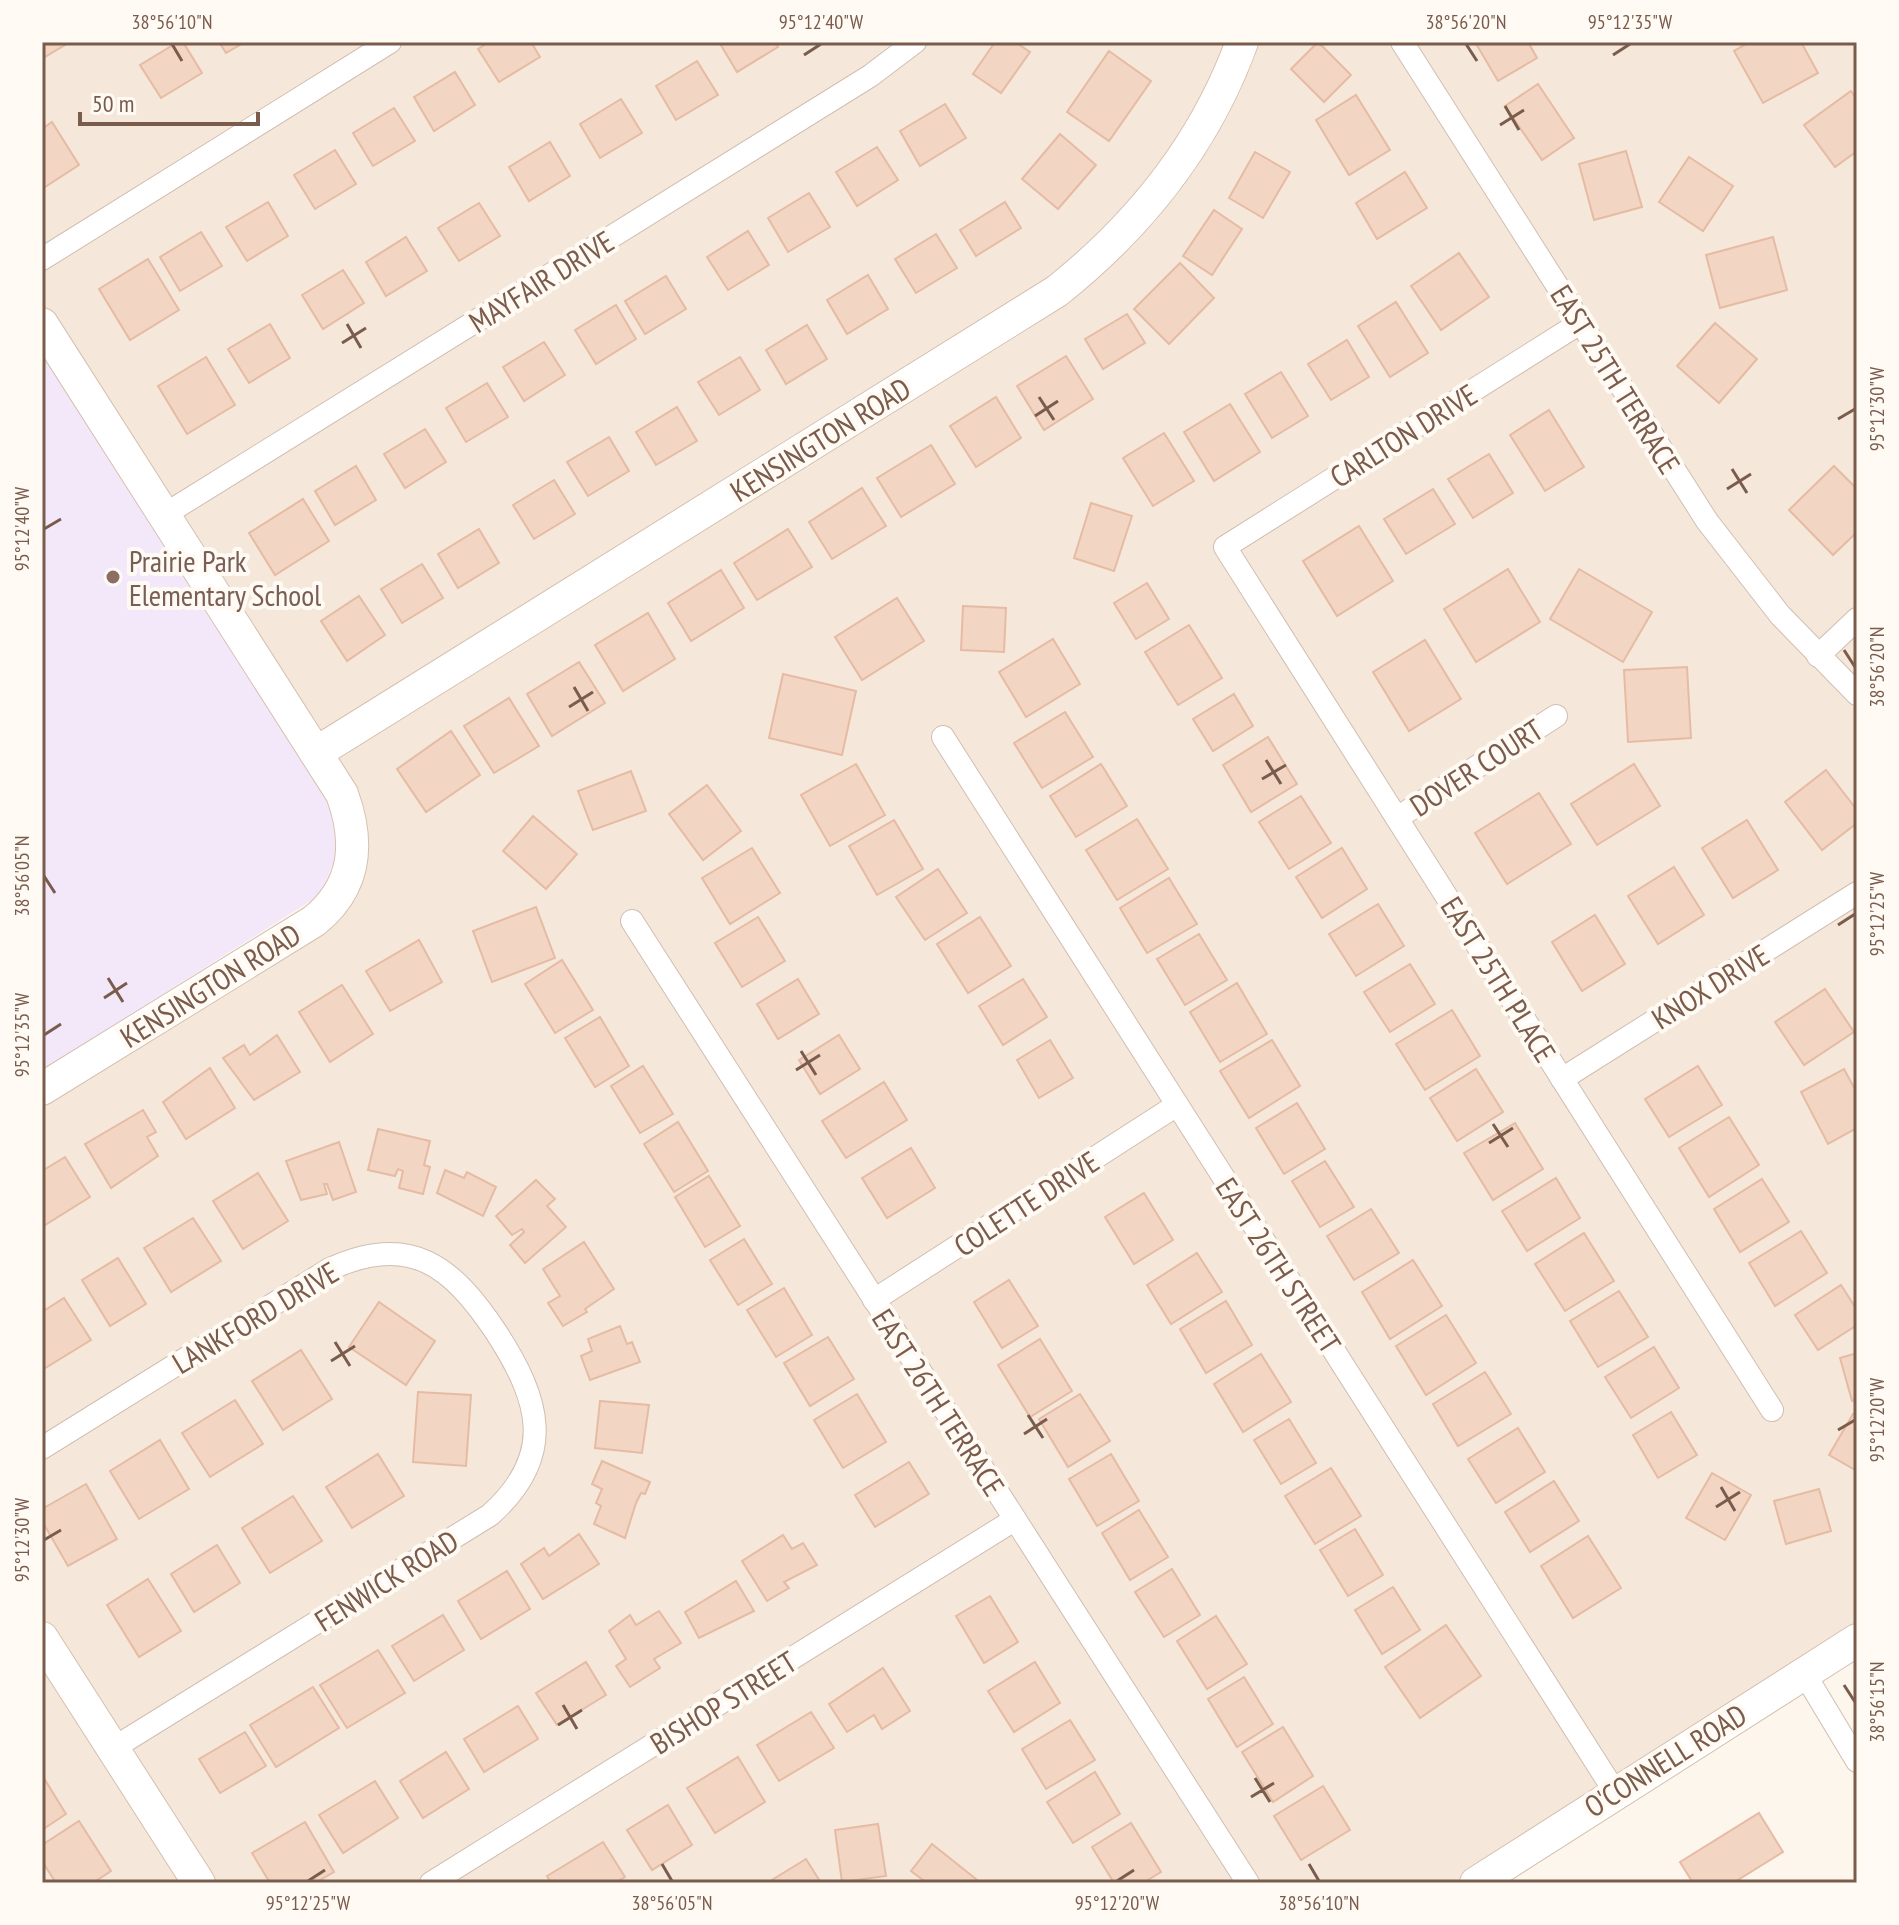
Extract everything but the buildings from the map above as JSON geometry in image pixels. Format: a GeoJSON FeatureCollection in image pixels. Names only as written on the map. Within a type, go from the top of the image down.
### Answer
{"type":"FeatureCollection","features":[{"type":"Feature","properties":{"kind":"street"},"geometry":{"type":"LineString","coordinates":[[42,259],[390,42]]}},
{"type":"Feature","properties":{"kind":"street","name":"MAYFAIR DRIVE"},"geometry":{"type":"LineString","coordinates":[[164,515],[870,76],[915,42]]}},
{"type":"Feature","properties":{"kind":"street","name":"KENSINGTON ROAD"},"geometry":{"type":"LineString","coordinates":[[42,1089],[314,921],[341,892],[353,858],[349,814],[342,794],[316,753],[1057,291],[1115,242],[1162,190],[1210,115],[1242,42]]}},
{"type":"Feature","properties":{"kind":"street","name":"EAST 25TH TERRACE"},"geometry":{"type":"LineString","coordinates":[[1402,42],[1707,521],[1780,615],[1857,694]]}},
{"type":"Feature","properties":{"kind":"street","name":"CARLTON DRIVE"},"geometry":{"type":"LineString","coordinates":[[1225,547],[1580,323]]}},
{"type":"Feature","properties":{"kind":"street"},"geometry":{"type":"LineString","coordinates":[[42,324],[316,753]]}},
{"type":"Feature","properties":{"kind":"street","name":"EAST 25TH PLACE"},"geometry":{"type":"LineString","coordinates":[[1225,547],[1772,1410]]}},
{"type":"Feature","properties":{"kind":"street"},"geometry":{"type":"LineString","coordinates":[[1818,656],[1857,619]]}},
{"type":"Feature","properties":{"kind":"street","name":"DOVER COURT"},"geometry":{"type":"LineString","coordinates":[[1397,818],[1556,716]]}},
{"type":"Feature","properties":{"kind":"street","name":"EAST 26TH STREET"},"geometry":{"type":"LineString","coordinates":[[943,737],[1615,1792]]}},
{"type":"Feature","properties":{"kind":"street","name":"KNOX DRIVE"},"geometry":{"type":"LineString","coordinates":[[1562,1079],[1854,902]]}},
{"type":"Feature","properties":{"kind":"street","name":"EAST 26TH TERRACE"},"geometry":{"type":"LineString","coordinates":[[632,921],[1248,1883]]}},
{"type":"Feature","properties":{"kind":"street","name":"COLETTE DRIVE"},"geometry":{"type":"LineString","coordinates":[[874,1300],[1177,1105]]}},
{"type":"Feature","properties":{"kind":"street","name":"LANKFORD DRIVE"},"geometry":{"type":"LineString","coordinates":[[42,1448],[351,1260],[375,1254],[401,1255],[426,1261],[451,1275],[470,1292],[501,1339]]}},
{"type":"Feature","properties":{"kind":"street","name":"FENWICK ROAD"},"geometry":{"type":"LineString","coordinates":[[112,1749],[490,1515],[510,1497],[529,1463],[536,1426],[526,1381],[501,1339]]}},
{"type":"Feature","properties":{"kind":"street","name":"BISHOP STREET"},"geometry":{"type":"LineString","coordinates":[[431,1883],[1014,1520]]}},
{"type":"Feature","properties":{"kind":"street"},"geometry":{"type":"LineString","coordinates":[[42,1638],[199,1883]]}},
{"type":"Feature","properties":{"kind":"street","name":"O'CONNELL ROAD"},"geometry":{"type":"LineString","coordinates":[[1476,1883],[1857,1640]]}},
{"type":"Feature","properties":{"kind":"street"},"geometry":{"type":"LineString","coordinates":[[1804,1673],[1857,1761]]}},
{"type":"Feature","properties":{"kind":"shaded area"},"geometry":{"type":"Polygon","coordinates":[[[42,42],[1857,42],[1857,1640],[1476,1883],[42,1883],[42,1089],[314,921],[354,837],[42,324],[42,42]]]}},
{"type":"Feature","properties":{"kind":"shaded area","name":"Prairie Park Elementary School"},"geometry":{"type":"Polygon","coordinates":[[[42,355],[326,800],[337,828],[335,859],[322,890],[312,900],[42,1070],[42,355]]]}},
{"type":"Feature","properties":{"kind":"place","name":"Prairie Park Elementary School"},"geometry":{"type":"Point","coordinates":[113,577]}}]}
